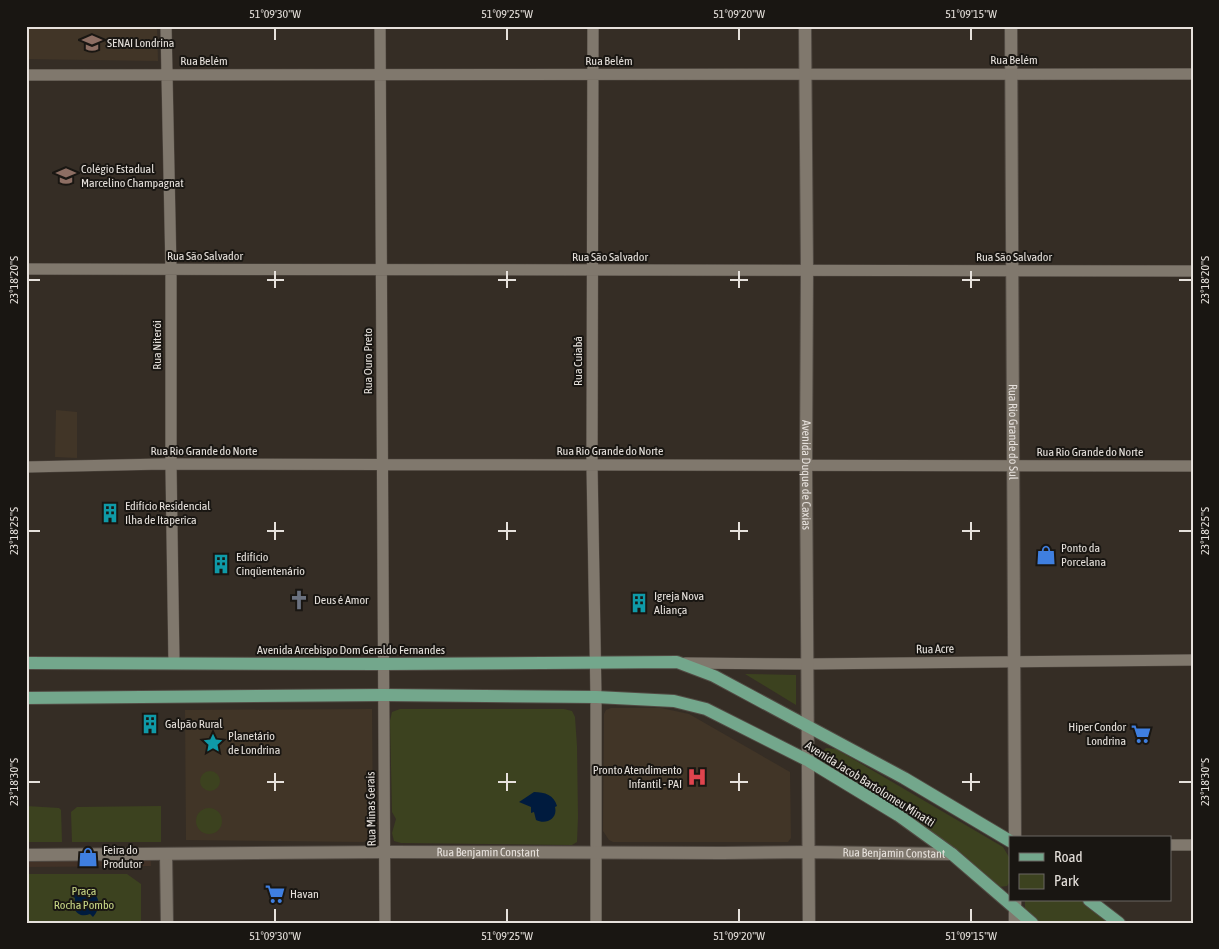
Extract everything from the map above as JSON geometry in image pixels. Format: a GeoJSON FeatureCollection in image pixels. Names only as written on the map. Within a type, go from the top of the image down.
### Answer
{"type":"FeatureCollection","features":[{"type":"Feature","properties":{"kind":"main road","name":"Avenida Arcebispo Dom Geraldo Fernandes"},"geometry":{"type":"LineString","coordinates":[[26,663],[383,664],[677,662]]}},
{"type":"Feature","properties":{"kind":"main road","name":"Avenida Jacob Bartolomeu Minatti"},"geometry":{"type":"LineString","coordinates":[[677,662],[714,676],[904,778],[1009,840]]}},
{"type":"Feature","properties":{"kind":"main road"},"geometry":{"type":"LineString","coordinates":[[26,698],[383,695],[596,697]]}},
{"type":"Feature","properties":{"kind":"main road","name":"Avenida Jacob Bartolomeu Minatti"},"geometry":{"type":"LineString","coordinates":[[596,697],[674,700],[706,709],[808,761],[898,816],[952,854],[1009,899]]}},
{"type":"Feature","properties":{"kind":"main road"},"geometry":{"type":"LineString","coordinates":[[1092,902],[1119,923]]}},
{"type":"Feature","properties":{"kind":"main road","name":"Avenida Jacob Bartolomeu Minatti"},"geometry":{"type":"LineString","coordinates":[[1015,904],[1032,923]]}},
{"type":"Feature","properties":{"kind":"street","name":"Rua Niterói"},"geometry":{"type":"LineString","coordinates":[[166,26],[171,270],[174,663]]}},
{"type":"Feature","properties":{"kind":"street","name":"Rua Ouro Preto"},"geometry":{"type":"LineString","coordinates":[[380,26],[383,695]]}},
{"type":"Feature","properties":{"kind":"street","name":"Rua Cuiabá"},"geometry":{"type":"LineString","coordinates":[[594,26],[592,465],[596,697],[596,923]]}},
{"type":"Feature","properties":{"kind":"street","name":"Avenida Duque de Caxias"},"geometry":{"type":"LineString","coordinates":[[805,26],[810,923]]}},
{"type":"Feature","properties":{"kind":"street","name":"Rua Rio Grande do Sul"},"geometry":{"type":"LineString","coordinates":[[1011,26],[1015,836]]}},
{"type":"Feature","properties":{"kind":"street","name":"Rua Belém"},"geometry":{"type":"LineString","coordinates":[[26,75],[1193,74]]}},
{"type":"Feature","properties":{"kind":"street","name":"Rua São Salvador"},"geometry":{"type":"LineString","coordinates":[[26,269],[1193,271]]}},
{"type":"Feature","properties":{"kind":"street","name":"Rua Rio Grande do Norte"},"geometry":{"type":"LineString","coordinates":[[26,467],[171,464],[1193,466]]}},
{"type":"Feature","properties":{"kind":"street","name":"Rua Acre"},"geometry":{"type":"LineString","coordinates":[[677,662],[808,664],[1193,660]]}},
{"type":"Feature","properties":{"kind":"street","name":"Rua Minas Gerais"},"geometry":{"type":"LineString","coordinates":[[383,695],[385,923]]}},
{"type":"Feature","properties":{"kind":"street"},"geometry":{"type":"LineString","coordinates":[[1172,845],[1193,845]]}},
{"type":"Feature","properties":{"kind":"street","name":"Rua Benjamin Constant"},"geometry":{"type":"LineString","coordinates":[[26,855],[385,852],[952,854]]}},
{"type":"Feature","properties":{"kind":"street"},"geometry":{"type":"LineString","coordinates":[[166,854],[167,923]]}},
{"type":"Feature","properties":{"kind":"street"},"geometry":{"type":"LineString","coordinates":[[1015,904],[1015,923]]}},
{"type":"Feature","properties":{"kind":"shaded area","name":"SENAI Londrina"},"geometry":{"type":"Polygon","coordinates":[[[26,26],[157,26],[158,61],[26,59],[26,26]]]}},
{"type":"Feature","properties":{"kind":"shaded area"},"geometry":{"type":"Polygon","coordinates":[[[56,410],[77,412],[77,458],[55,457],[56,410]]]}},
{"type":"Feature","properties":{"kind":"shaded area","name":"Pronto Atendimento Infantil - PAI"},"geometry":{"type":"Polygon","coordinates":[[[611,708],[661,708],[689,714],[790,772],[791,838],[788,842],[613,842],[609,840],[603,831],[604,714],[606,710],[611,708]]]}},
{"type":"Feature","properties":{"kind":"shaded area"},"geometry":{"type":"Polygon","coordinates":[[[372,709],[373,831],[372,837],[368,840],[364,842],[186,840],[185,710],[372,709]]]}},
{"type":"Feature","properties":{"kind":"shaded area","name":"Feira do Produtor"},"geometry":{"type":"Polygon","coordinates":[[[26,848],[150,848],[151,866],[26,867],[26,848]]]}},
{"type":"Feature","properties":{"kind":"green space"},"geometry":{"type":"Polygon","coordinates":[[[745,674],[796,675],[796,705],[745,674]]]}},
{"type":"Feature","properties":{"kind":"green space"},"geometry":{"type":"Polygon","coordinates":[[[400,709],[564,709],[572,711],[575,717],[577,746],[577,842],[572,845],[401,843],[394,841],[392,833],[396,819],[392,812],[390,721],[392,712],[400,709]]]}},
{"type":"Feature","properties":{"kind":"green space"},"geometry":{"type":"Polygon","coordinates":[[[826,748],[836,749],[1003,847],[1009,857],[1009,883],[1007,886],[999,887],[962,856],[870,789],[823,763],[819,756],[826,748]]]}},
{"type":"Feature","properties":{"kind":"green space"},"geometry":{"type":"Polygon","coordinates":[[[210,771],[217,774],[220,781],[217,788],[210,791],[203,788],[200,781],[203,774],[210,771]]]}},
{"type":"Feature","properties":{"kind":"green space"},"geometry":{"type":"Polygon","coordinates":[[[26,806],[59,808],[61,810],[62,842],[26,842],[26,806]]]}},
{"type":"Feature","properties":{"kind":"green space"},"geometry":{"type":"Polygon","coordinates":[[[161,806],[161,842],[72,842],[71,812],[77,807],[161,806]]]}},
{"type":"Feature","properties":{"kind":"green space"},"geometry":{"type":"Polygon","coordinates":[[[209,808],[218,812],[222,821],[218,830],[209,834],[200,830],[196,821],[200,812],[209,808]]]}},
{"type":"Feature","properties":{"kind":"green space","name":"Praça Rocha Pombo"},"geometry":{"type":"Polygon","coordinates":[[[26,874],[127,874],[141,884],[141,923],[26,923],[26,874]]]}},
{"type":"Feature","properties":{"kind":"green space"},"geometry":{"type":"Polygon","coordinates":[[[1025,902],[1088,902],[1114,923],[1039,923],[1025,910],[1025,902]]]}},
{"type":"Feature","properties":{"kind":"water"},"geometry":{"type":"Polygon","coordinates":[[[534,792],[548,795],[556,802],[555,815],[550,820],[544,822],[536,820],[534,812],[531,813],[531,807],[519,802],[534,792]]]}},
{"type":"Feature","properties":{"kind":"water"},"geometry":{"type":"Polygon","coordinates":[[[85,888],[94,893],[98,900],[98,908],[93,917],[90,914],[80,915],[74,908],[75,898],[71,896],[77,890],[85,888]]]}},
{"type":"Feature","properties":{"kind":"place","name":"SENAI Londrina"},"geometry":{"type":"Point","coordinates":[92,43]}},
{"type":"Feature","properties":{"kind":"place","name":"Colégio Estadual Marcelino Champagnat"},"geometry":{"type":"Point","coordinates":[66,176]}},
{"type":"Feature","properties":{"kind":"place","name":"Edifício Residencial Ilha de Itaperica"},"geometry":{"type":"Point","coordinates":[110,513]}},
{"type":"Feature","properties":{"kind":"place","name":"Ponto da Porcelana"},"geometry":{"type":"Point","coordinates":[1046,555]}},
{"type":"Feature","properties":{"kind":"place","name":"Edifício Cinqüentenário"},"geometry":{"type":"Point","coordinates":[221,564]}},
{"type":"Feature","properties":{"kind":"place","name":"Deus é Amor"},"geometry":{"type":"Point","coordinates":[299,600]}},
{"type":"Feature","properties":{"kind":"place","name":"Igreja Nova Aliança"},"geometry":{"type":"Point","coordinates":[639,603]}},
{"type":"Feature","properties":{"kind":"place","name":"Galpão Rural"},"geometry":{"type":"Point","coordinates":[150,724]}},
{"type":"Feature","properties":{"kind":"place","name":"Hiper Condor Londrina"},"geometry":{"type":"Point","coordinates":[1141,734]}},
{"type":"Feature","properties":{"kind":"place","name":"Planetário de Londrina"},"geometry":{"type":"Point","coordinates":[213,743]}},
{"type":"Feature","properties":{"kind":"place","name":"Pronto Atendimento Infantil - PAI"},"geometry":{"type":"Point","coordinates":[697,777]}},
{"type":"Feature","properties":{"kind":"place","name":"Feira do Produtor"},"geometry":{"type":"Point","coordinates":[88,857]}},
{"type":"Feature","properties":{"kind":"place","name":"Havan"},"geometry":{"type":"Point","coordinates":[275,894]}}]}
